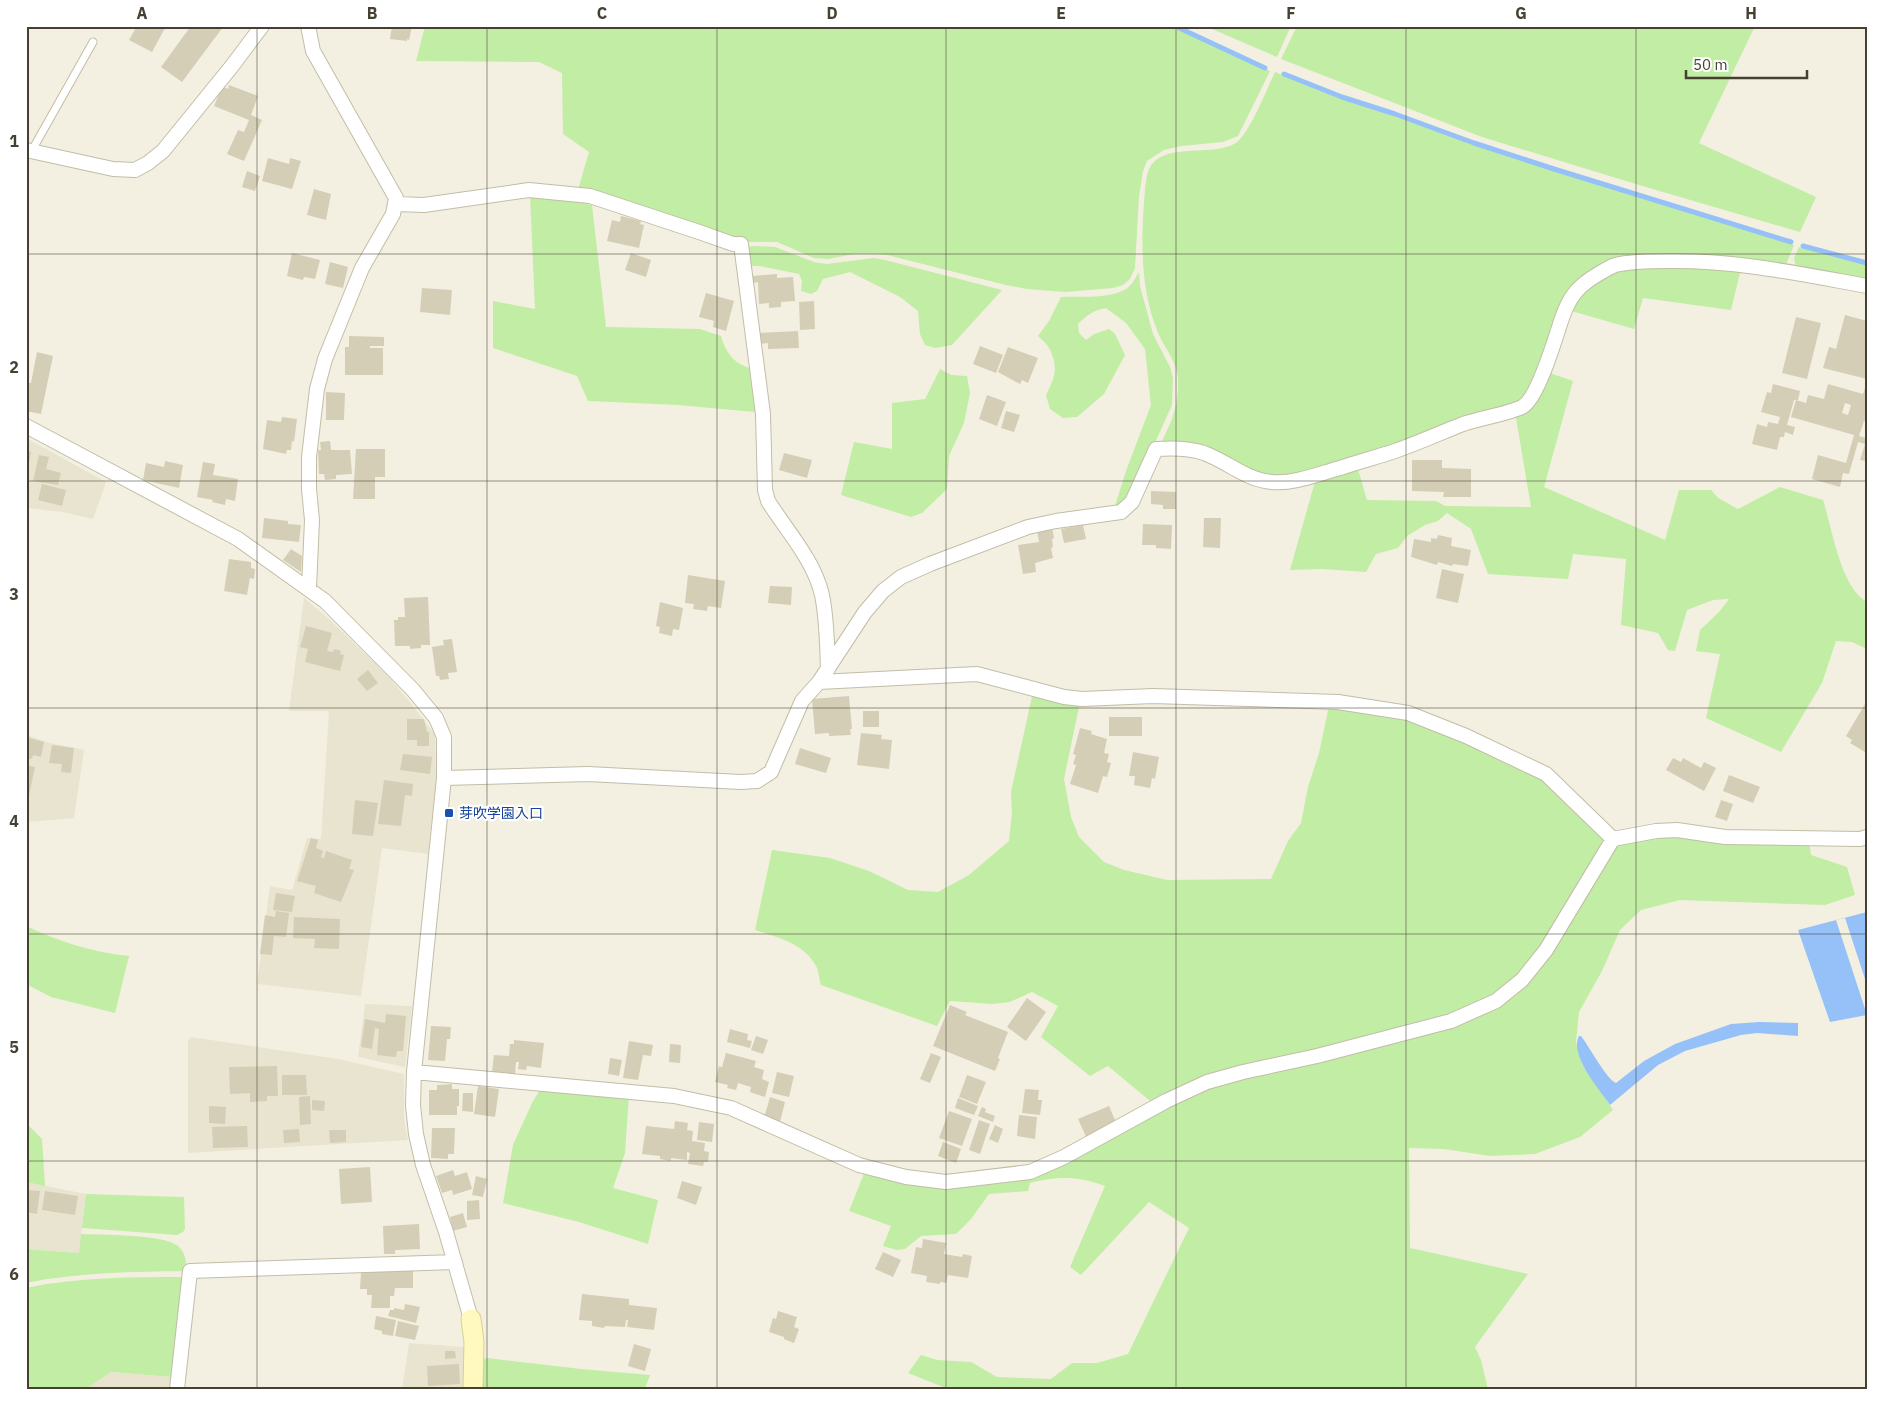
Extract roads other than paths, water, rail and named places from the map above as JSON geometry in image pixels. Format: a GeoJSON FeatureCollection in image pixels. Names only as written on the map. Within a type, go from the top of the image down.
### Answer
{"type":"FeatureCollection","features":[{"type":"Feature","properties":{"kind":"street"},"geometry":{"type":"LineString","coordinates":[[29,151],[113,169],[135,170],[148,163],[163,151],[262,26]]}},
{"type":"Feature","properties":{"kind":"street"},"geometry":{"type":"LineString","coordinates":[[308,26],[313,51],[396,198],[393,214],[362,268],[325,359],[317,388],[310,457],[312,520],[309,588]]}},
{"type":"Feature","properties":{"kind":"street"},"geometry":{"type":"LineString","coordinates":[[396,204],[424,205],[529,190],[590,196],[733,244],[741,244],[763,414],[765,490],[768,501],[808,562],[822,595],[828,636],[828,669]]}},
{"type":"Feature","properties":{"kind":"street"},"geometry":{"type":"LineString","coordinates":[[444,778],[588,774],[741,782],[757,781],[771,772],[802,701],[819,682],[866,612],[883,591],[901,577],[1028,527],[1121,512],[1132,502],[1156,449],[1171,448],[1203,453],[1222,461],[1234,470],[1252,477],[1272,482],[1290,480],[1312,476],[1394,451],[1465,423],[1523,406],[1532,397],[1550,358],[1563,315],[1574,293],[1583,283],[1614,266],[1647,261],[1699,260],[1867,286]]}},
{"type":"Feature","properties":{"kind":"street"},"geometry":{"type":"LineString","coordinates":[[26,426],[238,539],[309,588],[325,601],[413,690],[436,718],[444,737],[444,778],[414,1072],[413,1105],[416,1134],[423,1165],[455,1262],[471,1319],[474,1342],[473,1389]]}},
{"type":"Feature","properties":{"kind":"street"},"geometry":{"type":"LineString","coordinates":[[819,682],[977,674],[1064,697],[1082,699],[1153,696],[1338,702],[1408,712],[1466,736],[1546,774],[1613,839]]}},
{"type":"Feature","properties":{"kind":"street"},"geometry":{"type":"LineString","coordinates":[[414,1072],[422,1071],[674,1096],[703,1101],[731,1108],[859,1166],[906,1177],[946,1182],[1030,1172],[1064,1157],[1166,1101],[1207,1082],[1451,1021],[1496,1001],[1522,980],[1546,950],[1613,839],[1656,831],[1678,830],[1725,837],[1867,837]]}},
{"type":"Feature","properties":{"kind":"street"},"geometry":{"type":"LineString","coordinates":[[177,1389],[190,1271],[455,1262]]}},
{"type":"Feature","properties":{"kind":"lane"},"geometry":{"type":"LineString","coordinates":[[29,151],[93,42]]}},
{"type":"Feature","properties":{"kind":"water"},"geometry":{"type":"Polygon","coordinates":[[[1867,912],[1867,1015],[1830,1022],[1798,930],[1867,912]]]}},
{"type":"Feature","properties":{"kind":"water"},"geometry":{"type":"Polygon","coordinates":[[[1759,1022],[1798,1023],[1798,1036],[1757,1033],[1741,1035],[1685,1051],[1658,1065],[1610,1105],[1587,1072],[1578,1053],[1577,1044],[1579,1036],[1581,1036],[1603,1069],[1612,1081],[1616,1083],[1644,1061],[1675,1044],[1731,1024],[1759,1022]]]}},
{"type":"Feature","properties":{"kind":"waterway"},"geometry":{"type":"LineString","coordinates":[[1175,26],[1265,68]]}},
{"type":"Feature","properties":{"kind":"waterway"},"geometry":{"type":"LineString","coordinates":[[1284,74],[1342,97],[1474,143],[1791,242]]}},
{"type":"Feature","properties":{"kind":"waterway"},"geometry":{"type":"LineString","coordinates":[[1803,246],[1867,263]]}},
{"type":"Feature","properties":{"kind":"place","name":"芽吹学園入口"},"geometry":{"type":"Point","coordinates":[449,813]}}]}
